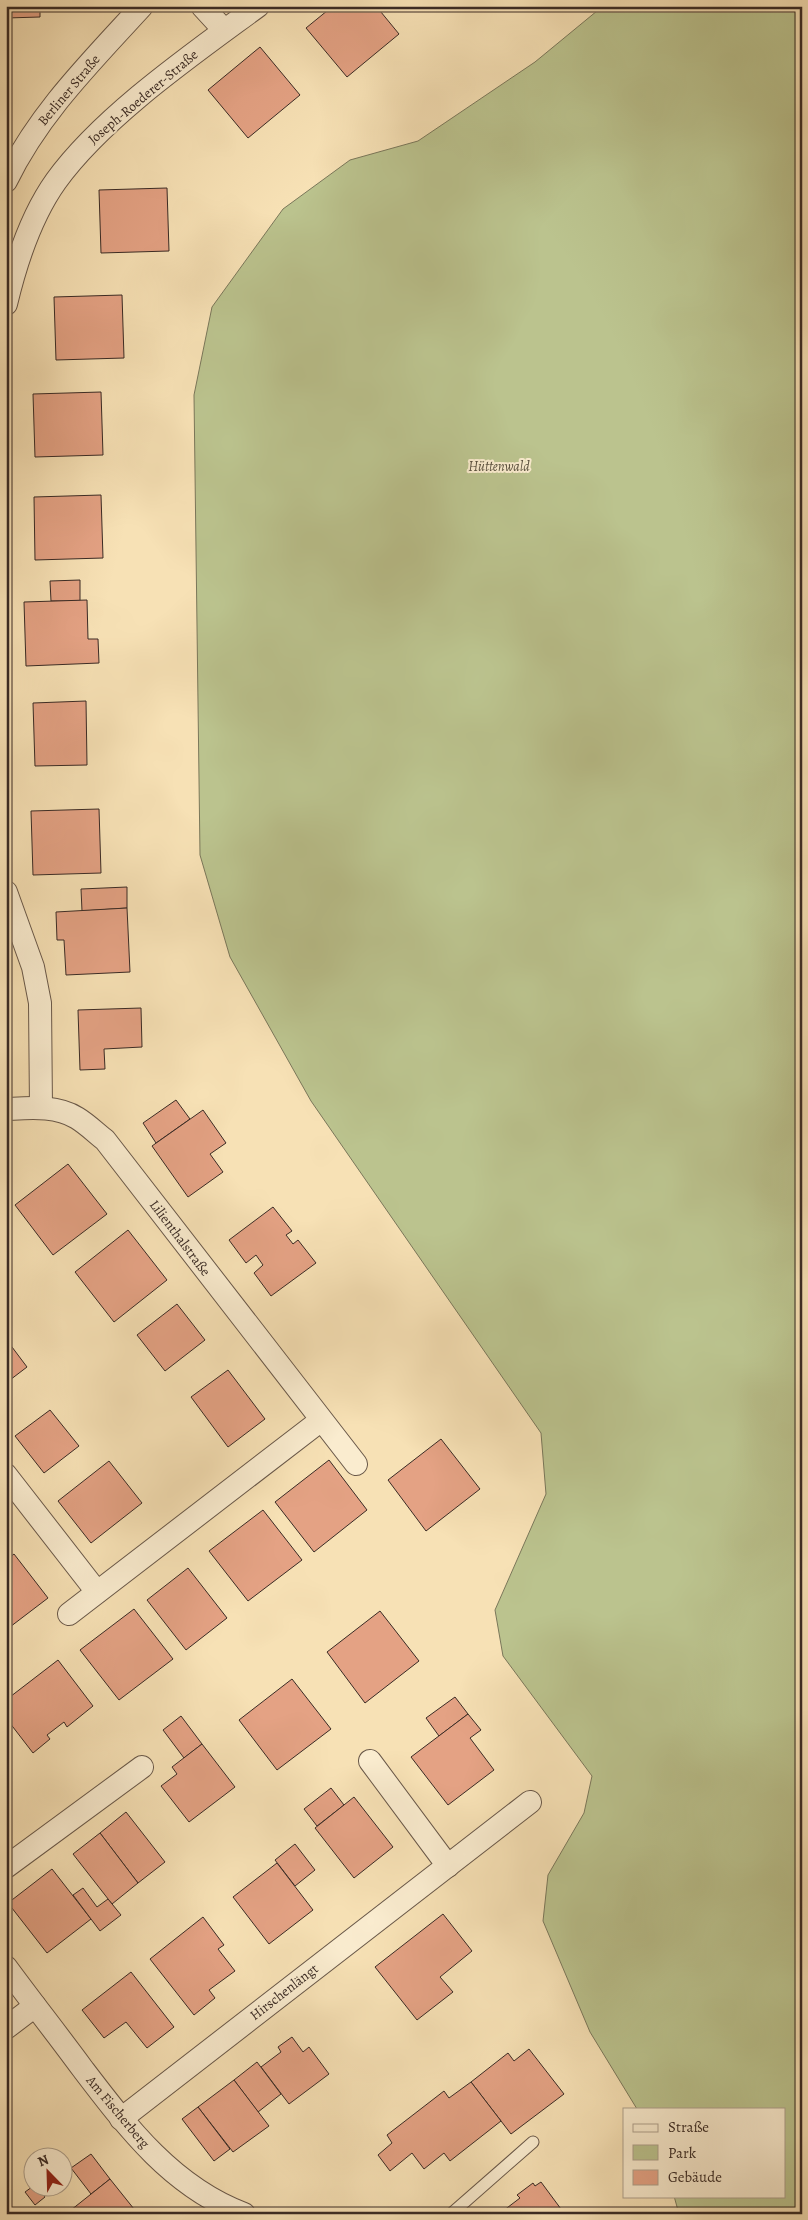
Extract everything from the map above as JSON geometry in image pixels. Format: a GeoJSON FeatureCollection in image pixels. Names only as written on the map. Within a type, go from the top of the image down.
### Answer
{"type":"FeatureCollection","features":[{"type":"Feature","properties":{"kind":"street","name":"Berliner Straße"},"geometry":{"type":"LineString","coordinates":[[6,182],[22,148],[61,95],[142,6]]}},
{"type":"Feature","properties":{"kind":"street"},"geometry":{"type":"LineString","coordinates":[[202,6],[224,30]]}},
{"type":"Feature","properties":{"kind":"street","name":"Joseph-Roederer-Straße"},"geometry":{"type":"LineString","coordinates":[[6,304],[15,268],[32,226],[56,182],[85,146],[134,102],[224,30],[258,6]]}},
{"type":"Feature","properties":{"kind":"street"},"geometry":{"type":"LineString","coordinates":[[6,892],[33,967],[40,1003],[41,1108]]}},
{"type":"Feature","properties":{"kind":"street","name":"Lilienthalstraße"},"geometry":{"type":"LineString","coordinates":[[6,1109],[41,1108],[76,1117],[105,1140],[320,1421],[356,1464]]}},
{"type":"Feature","properties":{"kind":"street"},"geometry":{"type":"LineString","coordinates":[[69,1614],[320,1421]]}},
{"type":"Feature","properties":{"kind":"street"},"geometry":{"type":"LineString","coordinates":[[6,1475],[97,1592]]}},
{"type":"Feature","properties":{"kind":"street"},"geometry":{"type":"LineString","coordinates":[[370,1761],[448,1866]]}},
{"type":"Feature","properties":{"kind":"street"},"geometry":{"type":"LineString","coordinates":[[6,1867],[142,1767]]}},
{"type":"Feature","properties":{"kind":"street","name":"Hirschenlängt"},"geometry":{"type":"LineString","coordinates":[[121,2119],[530,1802]]}},
{"type":"Feature","properties":{"kind":"street","name":"Am Fischerberg"},"geometry":{"type":"LineString","coordinates":[[6,1967],[121,2119],[164,2164],[209,2208],[244,2214]]}},
{"type":"Feature","properties":{"kind":"street"},"geometry":{"type":"LineString","coordinates":[[6,2028],[35,2006]]}},
{"type":"Feature","properties":{"kind":"lane"},"geometry":{"type":"LineString","coordinates":[[451,2214],[533,2142]]}},
{"type":"Feature","properties":{"kind":"green space","name":"Hüttenwald"},"geometry":{"type":"Polygon","coordinates":[[[603,6],[802,6],[802,2214],[679,2214],[675,2198],[786,2198],[786,2108],[636,2108],[590,2032],[543,1921],[548,1875],[584,1813],[592,1776],[503,1656],[495,1610],[546,1494],[541,1433],[311,1101],[230,957],[200,855],[194,395],[212,307],[283,209],[350,160],[418,141],[535,62],[603,6]]]}},
{"type":"Feature","properties":{"kind":"building"},"geometry":{"type":"Polygon","coordinates":[[[6,6],[40,6],[40,17],[6,18],[6,6]]]}},
{"type":"Feature","properties":{"kind":"building"},"geometry":{"type":"Polygon","coordinates":[[[333,6],[376,6],[399,34],[347,77],[306,28],[333,6]]]}},
{"type":"Feature","properties":{"kind":"building"},"geometry":{"type":"Polygon","coordinates":[[[260,47],[300,95],[248,138],[208,90],[260,47]]]}},
{"type":"Feature","properties":{"kind":"building"},"geometry":{"type":"Polygon","coordinates":[[[167,188],[169,251],[101,253],[99,190],[167,188]]]}},
{"type":"Feature","properties":{"kind":"building"},"geometry":{"type":"Polygon","coordinates":[[[122,295],[124,358],[56,360],[54,297],[122,295]]]}},
{"type":"Feature","properties":{"kind":"building"},"geometry":{"type":"Polygon","coordinates":[[[101,392],[103,455],[35,457],[33,394],[101,392]]]}},
{"type":"Feature","properties":{"kind":"building"},"geometry":{"type":"Polygon","coordinates":[[[101,495],[103,558],[35,560],[34,497],[101,495]]]}},
{"type":"Feature","properties":{"kind":"building"},"geometry":{"type":"Polygon","coordinates":[[[80,580],[80,601],[51,601],[50,581],[80,580]]]}},
{"type":"Feature","properties":{"kind":"building"},"geometry":{"type":"Polygon","coordinates":[[[87,600],[88,639],[98,639],[99,663],[26,666],[24,602],[87,600]]]}},
{"type":"Feature","properties":{"kind":"building"},"geometry":{"type":"Polygon","coordinates":[[[86,701],[87,765],[35,766],[33,703],[86,701]]]}},
{"type":"Feature","properties":{"kind":"building"},"geometry":{"type":"Polygon","coordinates":[[[99,809],[101,873],[33,875],[31,811],[99,809]]]}},
{"type":"Feature","properties":{"kind":"building"},"geometry":{"type":"Polygon","coordinates":[[[127,887],[127,908],[82,911],[81,889],[127,887]]]}},
{"type":"Feature","properties":{"kind":"building"},"geometry":{"type":"Polygon","coordinates":[[[127,908],[130,972],[66,975],[64,940],[57,940],[56,912],[127,908]]]}},
{"type":"Feature","properties":{"kind":"building"},"geometry":{"type":"Polygon","coordinates":[[[141,1008],[142,1047],[104,1049],[105,1069],[80,1070],[78,1010],[141,1008]]]}},
{"type":"Feature","properties":{"kind":"building"},"geometry":{"type":"Polygon","coordinates":[[[176,1100],[190,1119],[156,1143],[143,1123],[176,1100]]]}},
{"type":"Feature","properties":{"kind":"building"},"geometry":{"type":"Polygon","coordinates":[[[203,1110],[226,1143],[210,1154],[223,1172],[188,1197],[152,1146],[203,1110]]]}},
{"type":"Feature","properties":{"kind":"building"},"geometry":{"type":"Polygon","coordinates":[[[68,1164],[107,1214],[53,1255],[15,1205],[68,1164]]]}},
{"type":"Feature","properties":{"kind":"building"},"geometry":{"type":"Polygon","coordinates":[[[273,1207],[292,1231],[286,1235],[293,1244],[298,1240],[316,1263],[271,1296],[254,1273],[263,1265],[256,1255],[246,1263],[229,1240],[273,1207]]]}},
{"type":"Feature","properties":{"kind":"building"},"geometry":{"type":"Polygon","coordinates":[[[128,1230],[167,1280],[114,1322],[75,1272],[128,1230]]]}},
{"type":"Feature","properties":{"kind":"building"},"geometry":{"type":"Polygon","coordinates":[[[177,1304],[205,1340],[165,1371],[137,1335],[177,1304]]]}},
{"type":"Feature","properties":{"kind":"building"},"geometry":{"type":"Polygon","coordinates":[[[6,1339],[27,1367],[6,1383],[6,1339]]]}},
{"type":"Feature","properties":{"kind":"building"},"geometry":{"type":"Polygon","coordinates":[[[228,1370],[265,1419],[228,1447],[191,1397],[228,1370]]]}},
{"type":"Feature","properties":{"kind":"building"},"geometry":{"type":"Polygon","coordinates":[[[50,1410],[79,1446],[44,1473],[15,1436],[50,1410]]]}},
{"type":"Feature","properties":{"kind":"building"},"geometry":{"type":"Polygon","coordinates":[[[441,1439],[480,1489],[426,1531],[388,1480],[441,1439]]]}},
{"type":"Feature","properties":{"kind":"building"},"geometry":{"type":"Polygon","coordinates":[[[329,1460],[367,1510],[314,1552],[275,1502],[329,1460]]]}},
{"type":"Feature","properties":{"kind":"building"},"geometry":{"type":"Polygon","coordinates":[[[109,1461],[142,1503],[91,1543],[58,1501],[109,1461]]]}},
{"type":"Feature","properties":{"kind":"building"},"geometry":{"type":"Polygon","coordinates":[[[263,1510],[302,1560],[248,1601],[209,1551],[263,1510]]]}},
{"type":"Feature","properties":{"kind":"building"},"geometry":{"type":"Polygon","coordinates":[[[14,1554],[48,1598],[6,1630],[6,1560],[14,1554]]]}},
{"type":"Feature","properties":{"kind":"building"},"geometry":{"type":"Polygon","coordinates":[[[188,1568],[227,1618],[186,1650],[147,1600],[188,1568]]]}},
{"type":"Feature","properties":{"kind":"building"},"geometry":{"type":"Polygon","coordinates":[[[134,1609],[173,1659],[119,1700],[80,1650],[134,1609]]]}},
{"type":"Feature","properties":{"kind":"building"},"geometry":{"type":"Polygon","coordinates":[[[380,1611],[419,1661],[365,1703],[327,1652],[380,1611]]]}},
{"type":"Feature","properties":{"kind":"building"},"geometry":{"type":"Polygon","coordinates":[[[58,1660],[93,1706],[67,1727],[64,1722],[47,1735],[50,1739],[33,1753],[6,1718],[6,1700],[58,1660]]]}},
{"type":"Feature","properties":{"kind":"building"},"geometry":{"type":"Polygon","coordinates":[[[292,1679],[331,1729],[277,1770],[239,1720],[292,1679]]]}},
{"type":"Feature","properties":{"kind":"building"},"geometry":{"type":"Polygon","coordinates":[[[455,1697],[468,1714],[439,1736],[426,1718],[455,1697]]]}},
{"type":"Feature","properties":{"kind":"building"},"geometry":{"type":"Polygon","coordinates":[[[468,1714],[481,1730],[470,1738],[494,1770],[448,1805],[411,1757],[468,1714]]]}},
{"type":"Feature","properties":{"kind":"building"},"geometry":{"type":"Polygon","coordinates":[[[181,1716],[202,1744],[184,1758],[163,1730],[181,1716]]]}},
{"type":"Feature","properties":{"kind":"building"},"geometry":{"type":"Polygon","coordinates":[[[202,1744],[235,1787],[189,1822],[161,1786],[177,1774],[172,1767],[202,1744]]]}},
{"type":"Feature","properties":{"kind":"building"},"geometry":{"type":"Polygon","coordinates":[[[331,1788],[344,1805],[317,1826],[304,1809],[331,1788]]]}},
{"type":"Feature","properties":{"kind":"building"},"geometry":{"type":"Polygon","coordinates":[[[354,1797],[393,1847],[354,1878],[315,1828],[354,1797]]]}},
{"type":"Feature","properties":{"kind":"building"},"geometry":{"type":"Polygon","coordinates":[[[126,1812],[165,1862],[138,1883],[100,1833],[126,1812]]]}},
{"type":"Feature","properties":{"kind":"building"},"geometry":{"type":"Polygon","coordinates":[[[100,1833],[138,1883],[112,1904],[73,1854],[100,1833]]]}},
{"type":"Feature","properties":{"kind":"building"},"geometry":{"type":"Polygon","coordinates":[[[295,1844],[315,1870],[295,1886],[275,1860],[295,1844]]]}},
{"type":"Feature","properties":{"kind":"building"},"geometry":{"type":"Polygon","coordinates":[[[277,1863],[313,1910],[269,1944],[233,1897],[277,1863]]]}},
{"type":"Feature","properties":{"kind":"building"},"geometry":{"type":"Polygon","coordinates":[[[52,1869],[91,1919],[47,1953],[8,1903],[52,1869]]]}},
{"type":"Feature","properties":{"kind":"building"},"geometry":{"type":"Polygon","coordinates":[[[83,1888],[97,1907],[108,1899],[121,1915],[100,1931],[73,1895],[83,1888]]]}},
{"type":"Feature","properties":{"kind":"building"},"geometry":{"type":"Polygon","coordinates":[[[443,1914],[472,1951],[440,1977],[453,1992],[417,2020],[375,1967],[443,1914]]]}},
{"type":"Feature","properties":{"kind":"building"},"geometry":{"type":"Polygon","coordinates":[[[203,1917],[224,1945],[218,1949],[235,1971],[209,1990],[215,1998],[194,2015],[150,1959],[203,1917]]]}},
{"type":"Feature","properties":{"kind":"building"},"geometry":{"type":"Polygon","coordinates":[[[131,1972],[174,2027],[147,2048],[126,2022],[104,2038],[82,2010],[131,1972]]]}},
{"type":"Feature","properties":{"kind":"building"},"geometry":{"type":"Polygon","coordinates":[[[292,2037],[303,2052],[309,2047],[329,2074],[289,2104],[261,2067],[281,2052],[278,2047],[292,2037]]]}},
{"type":"Feature","properties":{"kind":"building"},"geometry":{"type":"Polygon","coordinates":[[[529,2049],[564,2094],[511,2134],[471,2082],[508,2053],[514,2061],[529,2049]]]}},
{"type":"Feature","properties":{"kind":"building"},"geometry":{"type":"Polygon","coordinates":[[[257,2062],[281,2094],[258,2112],[234,2080],[257,2062]]]}},
{"type":"Feature","properties":{"kind":"building"},"geometry":{"type":"Polygon","coordinates":[[[234,2080],[269,2126],[233,2152],[198,2107],[234,2080]]]}},
{"type":"Feature","properties":{"kind":"building"},"geometry":{"type":"Polygon","coordinates":[[[471,2082],[501,2121],[450,2161],[444,2153],[424,2169],[412,2153],[390,2171],[378,2155],[392,2143],[387,2135],[444,2091],[449,2098],[471,2082]]]}},
{"type":"Feature","properties":{"kind":"building"},"geometry":{"type":"Polygon","coordinates":[[[198,2107],[230,2149],[214,2161],[182,2119],[198,2107]]]}},
{"type":"Feature","properties":{"kind":"building"},"geometry":{"type":"Polygon","coordinates":[[[91,2154],[110,2179],[91,2194],[72,2167],[91,2154]]]}},
{"type":"Feature","properties":{"kind":"building"},"geometry":{"type":"Polygon","coordinates":[[[110,2179],[138,2214],[74,2214],[71,2210],[110,2179]]]}},
{"type":"Feature","properties":{"kind":"building"},"geometry":{"type":"Polygon","coordinates":[[[541,2182],[561,2209],[554,2214],[499,2214],[520,2198],[517,2195],[533,2183],[535,2186],[541,2182]]]}},
{"type":"Feature","properties":{"kind":"building"},"geometry":{"type":"Polygon","coordinates":[[[30,2198],[44,2198],[35,2205],[30,2198]]]}}]}
